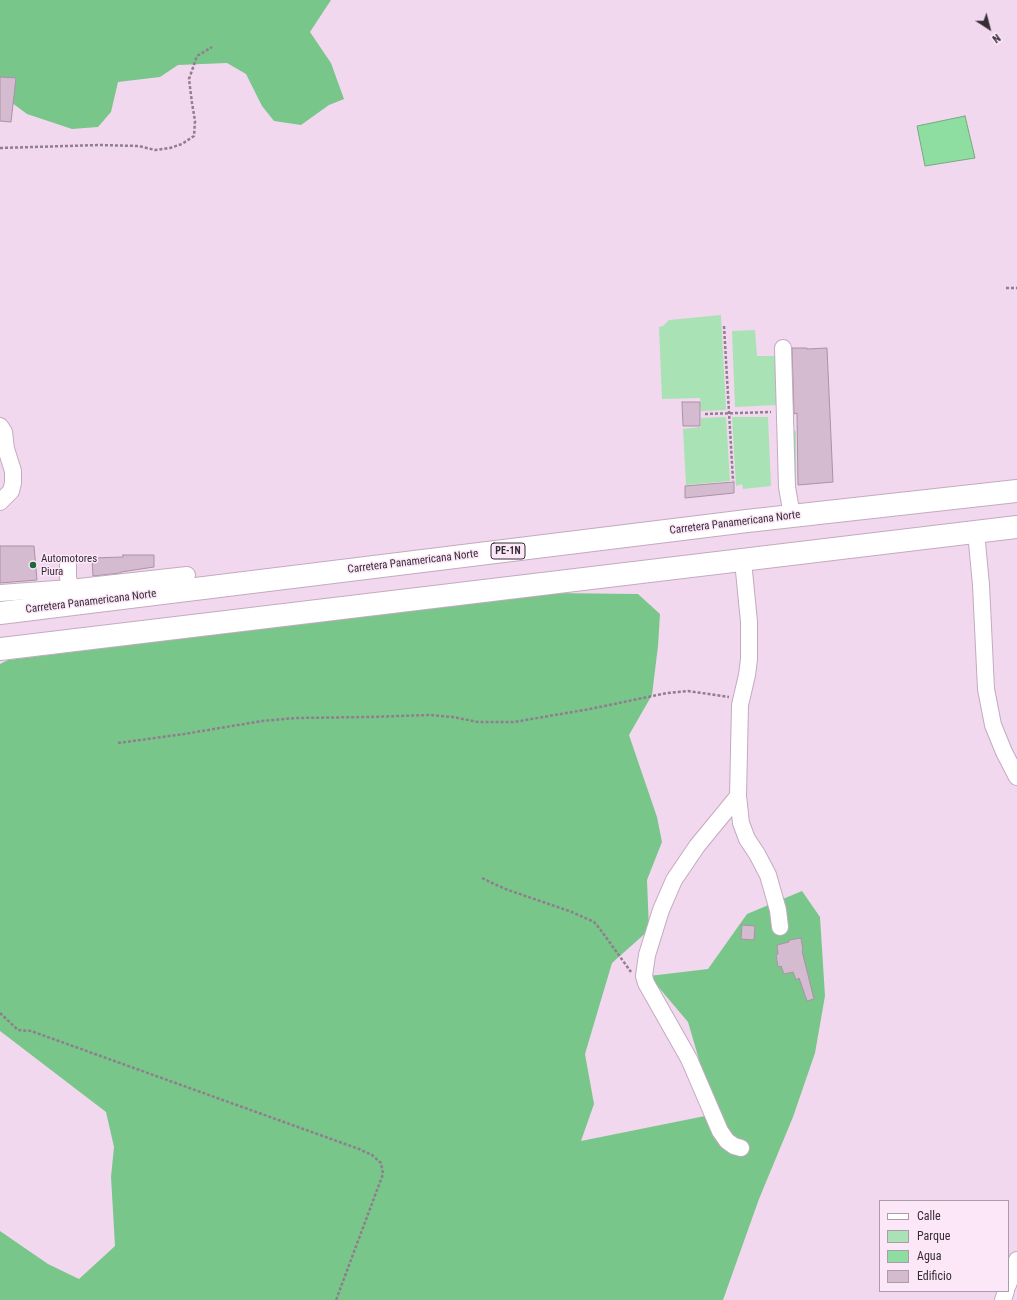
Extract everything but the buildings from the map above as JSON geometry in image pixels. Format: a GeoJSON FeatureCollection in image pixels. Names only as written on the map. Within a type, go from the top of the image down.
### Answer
{"type":"FeatureCollection","features":[{"type":"Feature","properties":{"kind":"highway","name":"Carretera Panamericana Norte"},"geometry":{"type":"LineString","coordinates":[[0,613],[71,596],[1017,491]]}},
{"type":"Feature","properties":{"kind":"highway"},"geometry":{"type":"LineString","coordinates":[[0,649],[1017,527]]}},
{"type":"Feature","properties":{"kind":"lane"},"geometry":{"type":"LineString","coordinates":[[783,348],[787,487],[792,516]]}},
{"type":"Feature","properties":{"kind":"lane"},"geometry":{"type":"LineString","coordinates":[[0,426],[4,432],[6,449],[13,471],[13,483],[11,491],[0,502]]}},
{"type":"Feature","properties":{"kind":"lane"},"geometry":{"type":"LineString","coordinates":[[976,532],[981,585],[986,689],[993,725],[1004,752],[1017,777]]}},
{"type":"Feature","properties":{"kind":"lane"},"geometry":{"type":"LineString","coordinates":[[743,560],[749,622],[749,659],[741,700],[739,720],[740,746],[738,796],[741,823],[747,839],[769,880],[778,910],[780,927]]}},
{"type":"Feature","properties":{"kind":"lane"},"geometry":{"type":"LineString","coordinates":[[68,565],[71,596]]}},
{"type":"Feature","properties":{"kind":"lane"},"geometry":{"type":"LineString","coordinates":[[0,593],[71,596],[187,575]]}},
{"type":"Feature","properties":{"kind":"lane"},"geometry":{"type":"LineString","coordinates":[[738,796],[697,846],[674,880],[660,910],[647,955],[644,976],[646,983],[689,1059],[720,1131],[727,1141],[734,1146],[741,1148]]}},
{"type":"Feature","properties":{"kind":"lane"},"geometry":{"type":"LineString","coordinates":[[1009,1282],[1017,1260]]}},
{"type":"Feature","properties":{"kind":"path"},"geometry":{"type":"LineString","coordinates":[[0,148],[100,145],[139,146],[155,150],[170,148],[182,144],[194,136],[195,121],[189,78],[197,56],[212,47]]}},
{"type":"Feature","properties":{"kind":"path"},"geometry":{"type":"LineString","coordinates":[[1006,288],[1017,288]]}},
{"type":"Feature","properties":{"kind":"path"},"geometry":{"type":"LineString","coordinates":[[724,326],[733,481]]}},
{"type":"Feature","properties":{"kind":"path"},"geometry":{"type":"LineString","coordinates":[[706,414],[785,412]]}},
{"type":"Feature","properties":{"kind":"path"},"geometry":{"type":"LineString","coordinates":[[118,743],[262,721],[296,718],[368,718],[430,715],[453,717],[478,722],[514,722],[590,709],[666,693],[688,691],[741,700]]}},
{"type":"Feature","properties":{"kind":"path"},"geometry":{"type":"LineString","coordinates":[[482,878],[508,890],[572,912],[594,922],[629,971],[637,975],[644,976]]}},
{"type":"Feature","properties":{"kind":"path"},"geometry":{"type":"LineString","coordinates":[[0,1013],[18,1030],[31,1031],[359,1148],[372,1155],[381,1163],[383,1174],[336,1300]]}},
{"type":"Feature","properties":{"kind":"green space"},"geometry":{"type":"Polygon","coordinates":[[[721,315],[726,410],[701,411],[700,398],[662,399],[659,327],[663,326],[669,320],[721,315]]]}},
{"type":"Feature","properties":{"kind":"green space"},"geometry":{"type":"Polygon","coordinates":[[[755,330],[757,356],[777,356],[777,405],[735,407],[732,331],[755,330]]]}},
{"type":"Feature","properties":{"kind":"green space"},"geometry":{"type":"Polygon","coordinates":[[[726,417],[730,481],[686,485],[683,429],[701,427],[701,418],[726,417]]]}},
{"type":"Feature","properties":{"kind":"green space"},"geometry":{"type":"Polygon","coordinates":[[[732,417],[768,417],[771,486],[743,489],[742,484],[736,486],[732,417]]]}},
{"type":"Feature","properties":{"kind":"green space"},"geometry":{"type":"Polygon","coordinates":[[[791,430],[796,431],[796,481],[791,482],[791,430]]]}},
{"type":"Feature","properties":{"kind":"shaded area"},"geometry":{"type":"Polygon","coordinates":[[[0,0],[331,0],[310,32],[331,63],[344,99],[329,105],[301,125],[274,121],[262,106],[246,74],[227,63],[178,65],[160,77],[118,82],[111,112],[98,127],[72,129],[27,114],[0,94],[0,0]]]}},
{"type":"Feature","properties":{"kind":"shaded area"},"geometry":{"type":"Polygon","coordinates":[[[549,593],[638,594],[660,614],[652,695],[629,735],[657,817],[662,842],[647,880],[649,930],[612,963],[585,1054],[594,1104],[581,1141],[715,1114],[688,1022],[649,976],[708,969],[747,914],[802,891],[820,917],[825,996],[815,1053],[793,1117],[759,1199],[723,1300],[0,1300],[0,1231],[48,1264],[79,1279],[115,1246],[111,1177],[114,1147],[106,1112],[0,1031],[0,664],[8,660],[549,593]]]}},
{"type":"Feature","properties":{"kind":"water"},"geometry":{"type":"Polygon","coordinates":[[[965,116],[975,158],[925,166],[917,126],[965,116]]]}},
{"type":"Feature","properties":{"kind":"place","name":"Automotores Piura"},"geometry":{"type":"Point","coordinates":[33,565]}}]}
